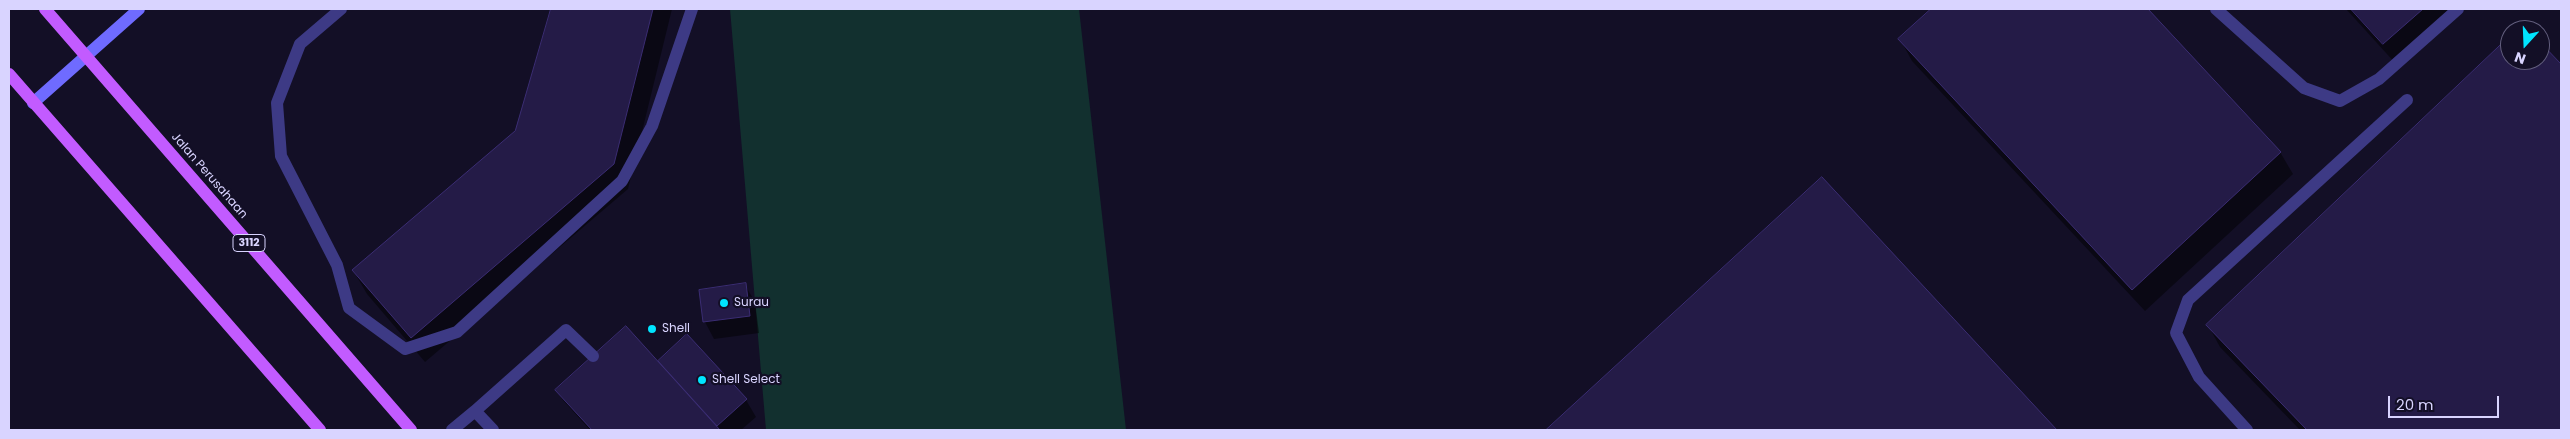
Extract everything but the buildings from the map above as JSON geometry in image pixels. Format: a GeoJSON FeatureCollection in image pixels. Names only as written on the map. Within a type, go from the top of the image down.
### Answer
{"type":"FeatureCollection","features":[{"type":"Feature","properties":{"kind":"main road","name":"Jalan Perusahaan"},"geometry":{"type":"LineString","coordinates":[[45,9],[87,55],[411,430]]}},
{"type":"Feature","properties":{"kind":"main road"},"geometry":{"type":"LineString","coordinates":[[9,74],[320,430]]}},
{"type":"Feature","properties":{"kind":"street"},"geometry":{"type":"LineString","coordinates":[[33,103],[139,9]]}},
{"type":"Feature","properties":{"kind":"lane"},"geometry":{"type":"LineString","coordinates":[[341,9],[300,44],[277,103],[280,156],[337,265],[350,308],[405,349],[457,332],[622,181],[652,126],[692,9]]}},
{"type":"Feature","properties":{"kind":"lane"},"geometry":{"type":"LineString","coordinates":[[2216,9],[2304,88],[2340,101],[2379,79],[2458,9]]}},
{"type":"Feature","properties":{"kind":"lane"},"geometry":{"type":"LineString","coordinates":[[2247,430],[2198,378],[2176,333],[2188,300],[2407,100]]}},
{"type":"Feature","properties":{"kind":"lane"},"geometry":{"type":"LineString","coordinates":[[452,430],[566,330],[593,356]]}},
{"type":"Feature","properties":{"kind":"lane"},"geometry":{"type":"LineString","coordinates":[[475,411],[493,430]]}},
{"type":"Feature","properties":{"kind":"green space"},"geometry":{"type":"Polygon","coordinates":[[[730,9],[1079,9],[1126,430],[766,430],[730,9]]]}},
{"type":"Feature","properties":{"kind":"place","name":"Surau"},"geometry":{"type":"Point","coordinates":[724,303]}},
{"type":"Feature","properties":{"kind":"place","name":"Shell"},"geometry":{"type":"Point","coordinates":[652,329]}},
{"type":"Feature","properties":{"kind":"place","name":"Shell Select"},"geometry":{"type":"Point","coordinates":[702,380]}}]}
